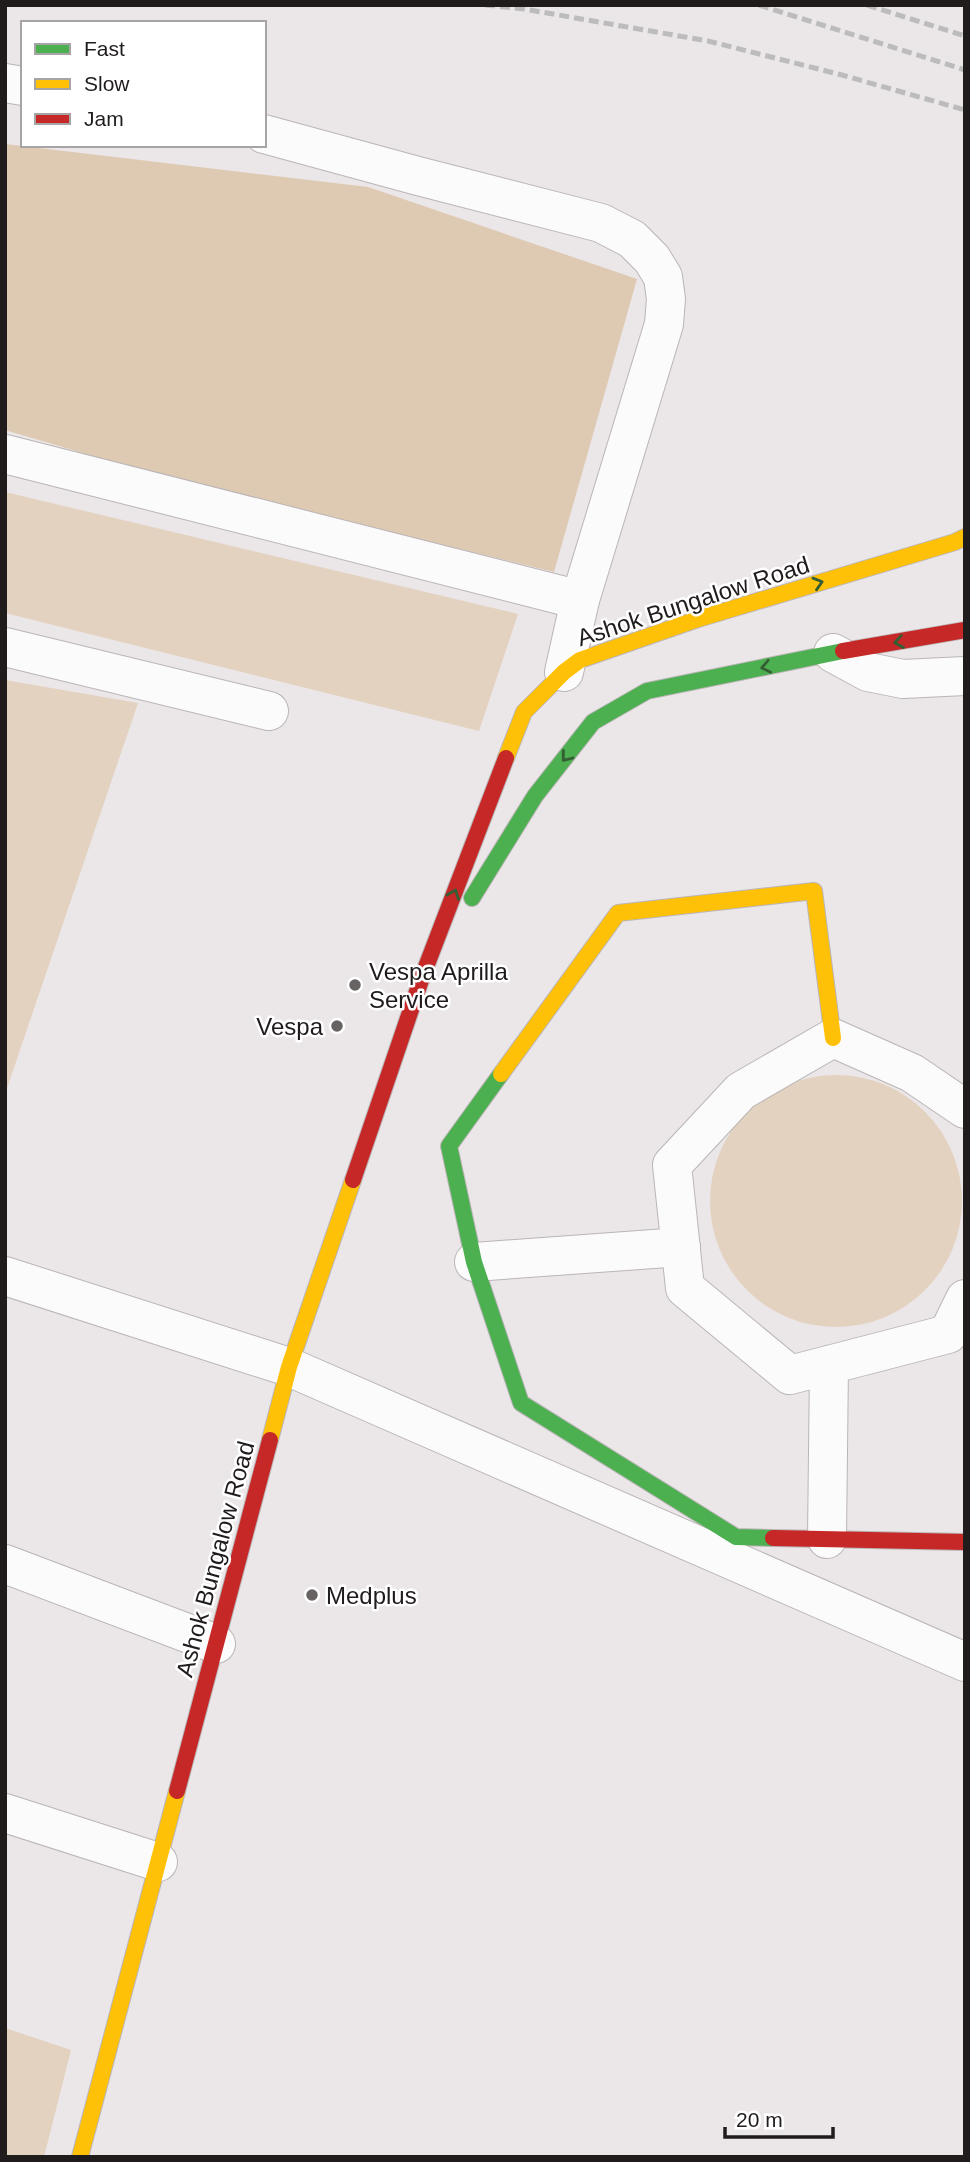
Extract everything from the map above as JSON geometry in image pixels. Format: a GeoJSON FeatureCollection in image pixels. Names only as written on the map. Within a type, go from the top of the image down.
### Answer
{"type":"FeatureCollection","features":[{"type":"Feature","properties":{"kind":"street"},"geometry":{"type":"LineString","coordinates":[[266,135],[601,223],[632,239],[652,258],[663,277],[666,299],[664,324],[580,600],[564,672]]}},
{"type":"Feature","properties":{"kind":"street"},"geometry":{"type":"LineString","coordinates":[[5,454],[580,600]]}},
{"type":"Feature","properties":{"kind":"street","name":"Ashok Bungalow Road"},"geometry":{"type":"LineString","coordinates":[[80,2157],[289,1367],[421,980],[524,712],[580,660],[698,619],[965,537]]}},
{"type":"Feature","properties":{"kind":"street","name":"Ashok Bungalow Road"},"geometry":{"type":"LineString","coordinates":[[421,980],[535,796],[593,722],[647,691],[833,653],[965,630]]}},
{"type":"Feature","properties":{"kind":"street"},"geometry":{"type":"LineString","coordinates":[[5,647],[269,711]]}},
{"type":"Feature","properties":{"kind":"street"},"geometry":{"type":"LineString","coordinates":[[833,653],[868,672],[903,679],[965,676]]}},
{"type":"Feature","properties":{"kind":"street"},"geometry":{"type":"LineString","coordinates":[[833,1038],[814,891],[618,913],[449,1146],[474,1262],[521,1403],[736,1537],[965,1542]]}},
{"type":"Feature","properties":{"kind":"street"},"geometry":{"type":"LineString","coordinates":[[833,1038],[912,1073],[965,1109]]}},
{"type":"Feature","properties":{"kind":"street"},"geometry":{"type":"LineString","coordinates":[[833,1038],[741,1091],[672,1165],[685,1288],[790,1375],[948,1334],[965,1299]]}},
{"type":"Feature","properties":{"kind":"street"},"geometry":{"type":"LineString","coordinates":[[474,1262],[681,1247]]}},
{"type":"Feature","properties":{"kind":"street"},"geometry":{"type":"LineString","coordinates":[[5,1276],[289,1367],[965,1662]]}},
{"type":"Feature","properties":{"kind":"street"},"geometry":{"type":"LineString","coordinates":[[827,1539],[829,1364]]}},
{"type":"Feature","properties":{"kind":"street"},"geometry":{"type":"LineString","coordinates":[[5,1564],[216,1644]]}},
{"type":"Feature","properties":{"kind":"street"},"geometry":{"type":"LineString","coordinates":[[5,1813],[158,1862]]}},
{"type":"Feature","properties":{"kind":"shaded area"},"geometry":{"type":"Polygon","coordinates":[[[5,144],[368,187],[637,279],[554,572],[174,480],[5,430],[5,144]]]}},
{"type":"Feature","properties":{"kind":"shaded area"},"geometry":{"type":"Polygon","coordinates":[[[5,492],[518,614],[479,731],[5,613],[5,492]]]}},
{"type":"Feature","properties":{"kind":"shaded area"},"geometry":{"type":"Polygon","coordinates":[[[5,680],[138,703],[5,1094],[5,680]]]}},
{"type":"Feature","properties":{"kind":"shaded area"},"geometry":{"type":"Polygon","coordinates":[[[836,1075],[873,1080],[906,1096],[925,1112],[941,1131],[957,1164],[962,1201],[957,1238],[941,1271],[925,1290],[906,1306],[873,1322],[836,1327],[799,1322],[766,1306],[747,1290],[731,1271],[715,1238],[710,1201],[715,1164],[731,1131],[747,1112],[766,1096],[799,1080],[836,1075]]]}},
{"type":"Feature","properties":{"kind":"shaded area"},"geometry":{"type":"Polygon","coordinates":[[[5,2028],[71,2050],[44,2157],[5,2157],[5,2028]]]}},
{"type":"Feature","properties":{"kind":"railway"},"geometry":{"type":"LineString","coordinates":[[485,5],[524,9],[708,41],[965,110]]}},
{"type":"Feature","properties":{"kind":"railway"},"geometry":{"type":"LineString","coordinates":[[759,5],[965,70]]}},
{"type":"Feature","properties":{"kind":"railway"},"geometry":{"type":"LineString","coordinates":[[867,5],[965,36]]}},
{"type":"Feature","properties":{"kind":"traffic: fast"},"geometry":{"type":"LineString","coordinates":[[472,898],[535,796],[593,722],[647,691],[843,651]]}},
{"type":"Feature","properties":{"kind":"traffic: fast"},"geometry":{"type":"LineString","coordinates":[[501,1074],[449,1146],[474,1262],[521,1403],[736,1537],[773,1538]]}},
{"type":"Feature","properties":{"kind":"traffic: slow"},"geometry":{"type":"LineString","coordinates":[[506,758],[524,712],[580,660],[698,619],[965,537]]}},
{"type":"Feature","properties":{"kind":"traffic: slow"},"geometry":{"type":"LineString","coordinates":[[501,1074],[618,913],[814,891],[833,1038]]}},
{"type":"Feature","properties":{"kind":"traffic: slow"},"geometry":{"type":"LineString","coordinates":[[270,1440],[289,1367],[353,1180]]}},
{"type":"Feature","properties":{"kind":"traffic: slow"},"geometry":{"type":"LineString","coordinates":[[80,2157],[177,1791]]}},
{"type":"Feature","properties":{"kind":"traffic: jam"},"geometry":{"type":"LineString","coordinates":[[843,651],[965,630]]}},
{"type":"Feature","properties":{"kind":"traffic: jam"},"geometry":{"type":"LineString","coordinates":[[353,1180],[421,980],[506,758]]}},
{"type":"Feature","properties":{"kind":"traffic: jam"},"geometry":{"type":"LineString","coordinates":[[177,1791],[270,1440]]}},
{"type":"Feature","properties":{"kind":"traffic: jam"},"geometry":{"type":"LineString","coordinates":[[773,1538],[965,1542]]}},
{"type":"Feature","properties":{"kind":"place","name":"Vespa Aprilla Service"},"geometry":{"type":"Point","coordinates":[355,985]}},
{"type":"Feature","properties":{"kind":"place","name":"Vespa"},"geometry":{"type":"Point","coordinates":[337,1026]}},
{"type":"Feature","properties":{"kind":"place","name":"Medplus"},"geometry":{"type":"Point","coordinates":[312,1595]}}]}
